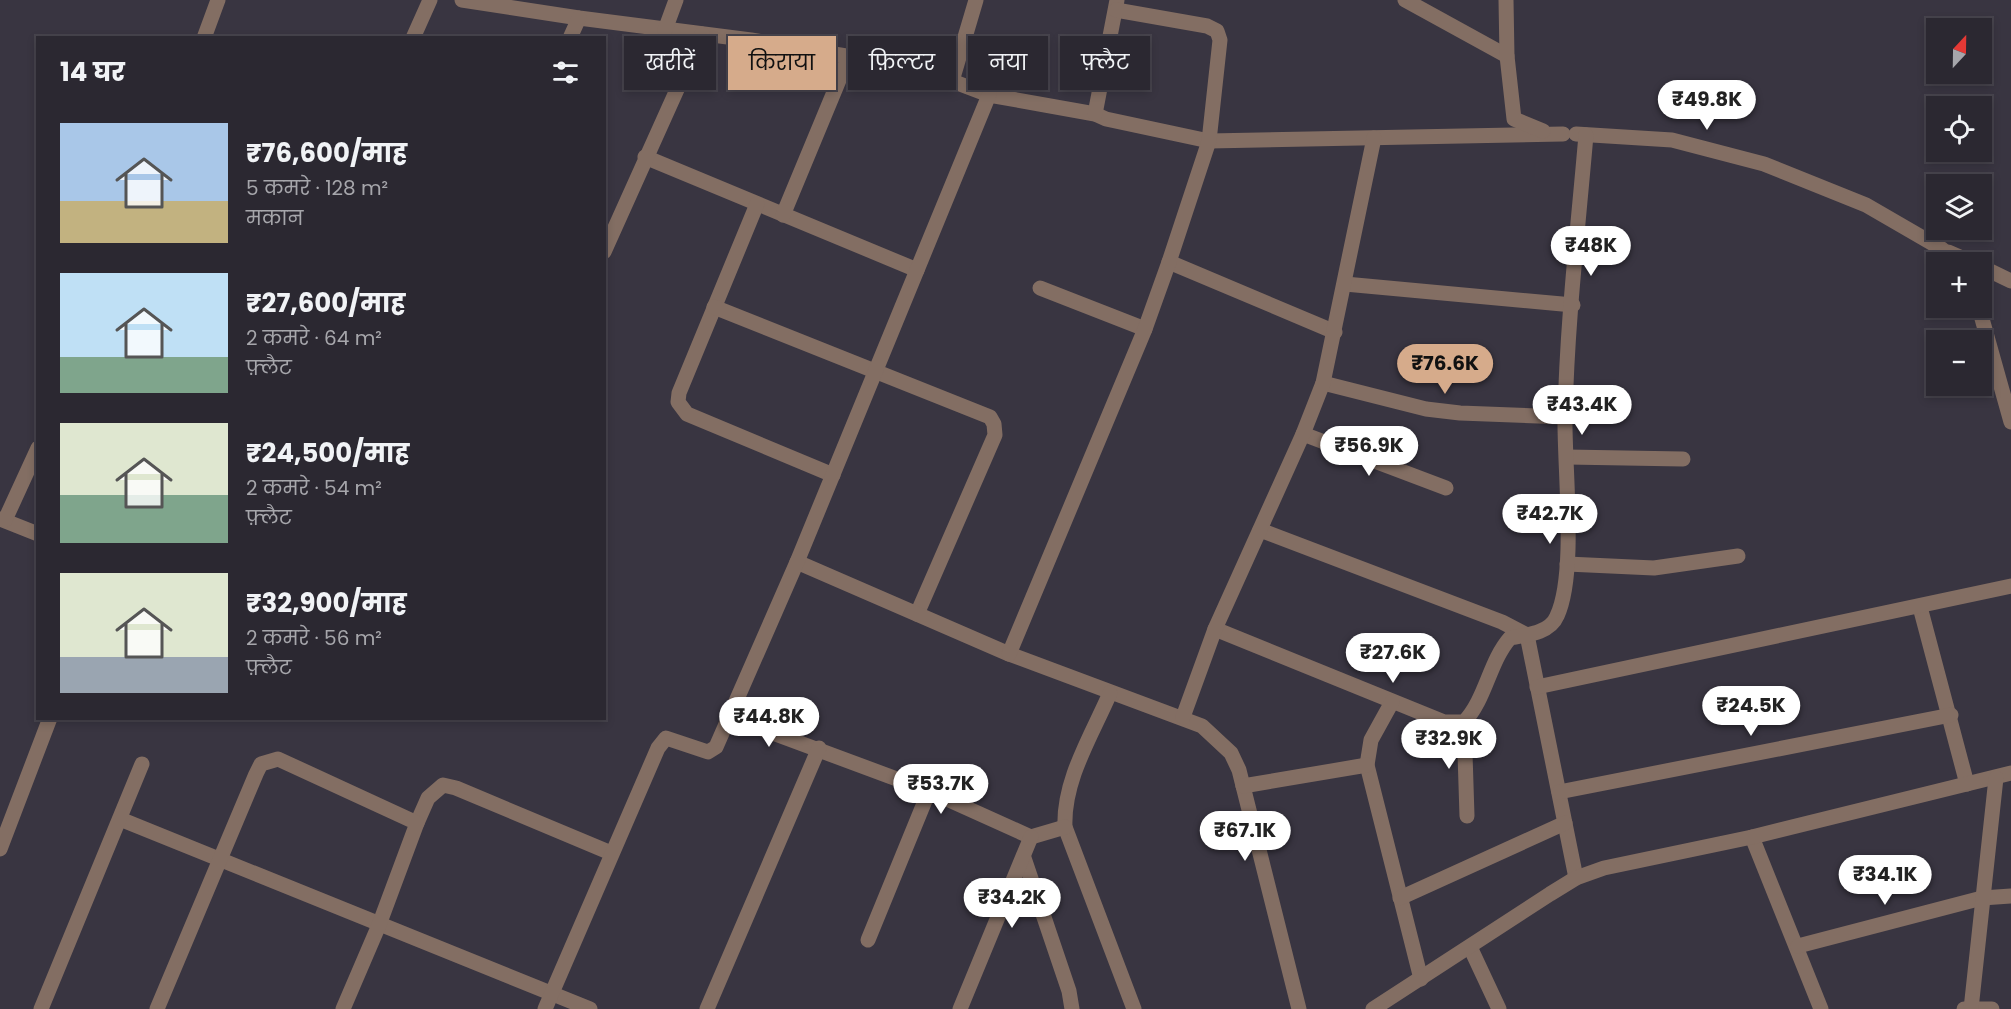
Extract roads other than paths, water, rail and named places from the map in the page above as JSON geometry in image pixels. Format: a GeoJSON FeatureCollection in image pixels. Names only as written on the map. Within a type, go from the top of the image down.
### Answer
{"type":"FeatureCollection","features":[{"type":"Feature","properties":{"kind":"street"},"geometry":{"type":"LineString","coordinates":[[205,36],[218,0]]}},
{"type":"Feature","properties":{"kind":"street"},"geometry":{"type":"LineString","coordinates":[[414,36],[430,0]]}},
{"type":"Feature","properties":{"kind":"street"},"geometry":{"type":"LineString","coordinates":[[462,0],[533,5],[579,18],[848,56]]}},
{"type":"Feature","properties":{"kind":"street"},"geometry":{"type":"LineString","coordinates":[[665,30],[676,0]]}},
{"type":"Feature","properties":{"kind":"street"},"geometry":{"type":"LineString","coordinates":[[956,68],[976,0]]}},
{"type":"Feature","properties":{"kind":"street"},"geometry":{"type":"LineString","coordinates":[[1405,0],[1507,56]]}},
{"type":"Feature","properties":{"kind":"street"},"geometry":{"type":"LineString","coordinates":[[1506,0],[1507,56],[1514,119],[1539,130],[1563,134]]}},
{"type":"Feature","properties":{"kind":"street"},"geometry":{"type":"LineString","coordinates":[[1009,654],[1145,329],[1169,262],[1209,141],[1220,40],[1217,31],[1207,26],[1116,5],[1095,114]]}},
{"type":"Feature","properties":{"kind":"street"},"geometry":{"type":"LineString","coordinates":[[571,36],[579,18]]}},
{"type":"Feature","properties":{"kind":"street"},"geometry":{"type":"LineString","coordinates":[[606,247],[702,34]]}},
{"type":"Feature","properties":{"kind":"street"},"geometry":{"type":"LineString","coordinates":[[783,215],[848,58]]}},
{"type":"Feature","properties":{"kind":"street"},"geometry":{"type":"LineString","coordinates":[[956,83],[989,95],[1095,114],[1106,120],[1209,141],[1563,134],[1672,140],[1764,164],[1866,206],[1949,252]]}},
{"type":"Feature","properties":{"kind":"street"},"geometry":{"type":"LineString","coordinates":[[545,1009],[611,853],[662,742],[672,739],[708,752],[712,751],[730,717],[797,562],[989,95]]}},
{"type":"Feature","properties":{"kind":"street"},"geometry":{"type":"LineString","coordinates":[[1215,629],[1444,722],[1464,722],[1473,713],[1503,646],[1510,638],[1544,630],[1554,623],[1561,605],[1566,564],[1565,417],[1586,135]]}},
{"type":"Feature","properties":{"kind":"street"},"geometry":{"type":"LineString","coordinates":[[1183,717],[1215,629],[1303,434],[1323,383],[1374,138]]}},
{"type":"Feature","properties":{"kind":"street"},"geometry":{"type":"LineString","coordinates":[[645,158],[917,270]]}},
{"type":"Feature","properties":{"kind":"street"},"geometry":{"type":"LineString","coordinates":[[757,204],[679,393],[680,408],[687,414],[833,475]]}},
{"type":"Feature","properties":{"kind":"street"},"geometry":{"type":"LineString","coordinates":[[1942,249],[1945,252]]}},
{"type":"Feature","properties":{"kind":"street"},"geometry":{"type":"LineString","coordinates":[[1169,262],[1335,332]]}},
{"type":"Feature","properties":{"kind":"street"},"geometry":{"type":"LineString","coordinates":[[1992,272],[2011,281]]}},
{"type":"Feature","properties":{"kind":"street"},"geometry":{"type":"LineString","coordinates":[[1345,284],[1572,305]]}},
{"type":"Feature","properties":{"kind":"street"},"geometry":{"type":"LineString","coordinates":[[1040,288],[1145,329]]}},
{"type":"Feature","properties":{"kind":"street"},"geometry":{"type":"LineString","coordinates":[[714,307],[875,372],[983,412],[994,424],[995,435],[917,614]]}},
{"type":"Feature","properties":{"kind":"street"},"geometry":{"type":"LineString","coordinates":[[1982,318],[2011,422]]}},
{"type":"Feature","properties":{"kind":"street"},"geometry":{"type":"LineString","coordinates":[[1323,383],[1425,409],[1460,413],[1565,417]]}},
{"type":"Feature","properties":{"kind":"street"},"geometry":{"type":"LineString","coordinates":[[1303,434],[1446,488]]}},
{"type":"Feature","properties":{"kind":"street"},"geometry":{"type":"LineString","coordinates":[[36,452],[2,519],[36,533]]}},
{"type":"Feature","properties":{"kind":"street"},"geometry":{"type":"LineString","coordinates":[[1567,457],[1683,459]]}},
{"type":"Feature","properties":{"kind":"street"},"geometry":{"type":"LineString","coordinates":[[1260,530],[1502,622],[1527,635]]}},
{"type":"Feature","properties":{"kind":"street"},"geometry":{"type":"LineString","coordinates":[[1566,564],[1654,568],[1738,556]]}},
{"type":"Feature","properties":{"kind":"street"},"geometry":{"type":"LineString","coordinates":[[797,562],[1009,654],[1202,726],[1231,753],[1243,786],[1299,1009]]}},
{"type":"Feature","properties":{"kind":"street"},"geometry":{"type":"LineString","coordinates":[[1537,687],[2011,586]]}},
{"type":"Feature","properties":{"kind":"street"},"geometry":{"type":"LineString","coordinates":[[1920,607],[1968,784]]}},
{"type":"Feature","properties":{"kind":"street"},"geometry":{"type":"LineString","coordinates":[[1527,635],[1576,878]]}},
{"type":"Feature","properties":{"kind":"street"},"geometry":{"type":"LineString","coordinates":[[1110,693],[1069,786],[1065,827],[1134,1009]]}},
{"type":"Feature","properties":{"kind":"street"},"geometry":{"type":"LineString","coordinates":[[1392,702],[1371,740],[1367,765],[1421,979]]}},
{"type":"Feature","properties":{"kind":"street"},"geometry":{"type":"LineString","coordinates":[[1558,792],[1951,715]]}},
{"type":"Feature","properties":{"kind":"street"},"geometry":{"type":"LineString","coordinates":[[730,717],[819,748],[929,791],[1031,837],[1065,827]]}},
{"type":"Feature","properties":{"kind":"street"},"geometry":{"type":"LineString","coordinates":[[0,849],[49,720]]}},
{"type":"Feature","properties":{"kind":"street"},"geometry":{"type":"LineString","coordinates":[[1464,722],[1467,816]]}},
{"type":"Feature","properties":{"kind":"street"},"geometry":{"type":"LineString","coordinates":[[707,1009],[819,748]]}},
{"type":"Feature","properties":{"kind":"street"},"geometry":{"type":"LineString","coordinates":[[157,1009],[261,764],[267,760],[278,759],[417,824]]}},
{"type":"Feature","properties":{"kind":"street"},"geometry":{"type":"LineString","coordinates":[[41,1009],[142,764]]}},
{"type":"Feature","properties":{"kind":"street"},"geometry":{"type":"LineString","coordinates":[[1243,786],[1367,765]]}},
{"type":"Feature","properties":{"kind":"street"},"geometry":{"type":"LineString","coordinates":[[1373,1009],[1576,878],[1604,868],[1752,837],[2011,773]]}},
{"type":"Feature","properties":{"kind":"street"},"geometry":{"type":"LineString","coordinates":[[1992,1009],[1969,1008],[1996,777]]}},
{"type":"Feature","properties":{"kind":"street"},"geometry":{"type":"LineString","coordinates":[[343,1009],[379,925],[428,798],[443,785],[456,788],[611,853]]}},
{"type":"Feature","properties":{"kind":"street"},"geometry":{"type":"LineString","coordinates":[[868,940],[929,791]]}},
{"type":"Feature","properties":{"kind":"street"},"geometry":{"type":"LineString","coordinates":[[120,819],[590,1009]]}},
{"type":"Feature","properties":{"kind":"street"},"geometry":{"type":"LineString","coordinates":[[1400,898],[1565,823]]}},
{"type":"Feature","properties":{"kind":"street"},"geometry":{"type":"LineString","coordinates":[[960,1009],[1031,837]]}},
{"type":"Feature","properties":{"kind":"street"},"geometry":{"type":"LineString","coordinates":[[1752,837],[1798,946],[1821,1009]]}},
{"type":"Feature","properties":{"kind":"street"},"geometry":{"type":"LineString","coordinates":[[1024,858],[1069,991],[1072,1009]]}},
{"type":"Feature","properties":{"kind":"street"},"geometry":{"type":"LineString","coordinates":[[1798,946],[1982,898],[2011,896]]}},
{"type":"Feature","properties":{"kind":"street"},"geometry":{"type":"LineString","coordinates":[[1470,947],[1499,1009]]}}]}
